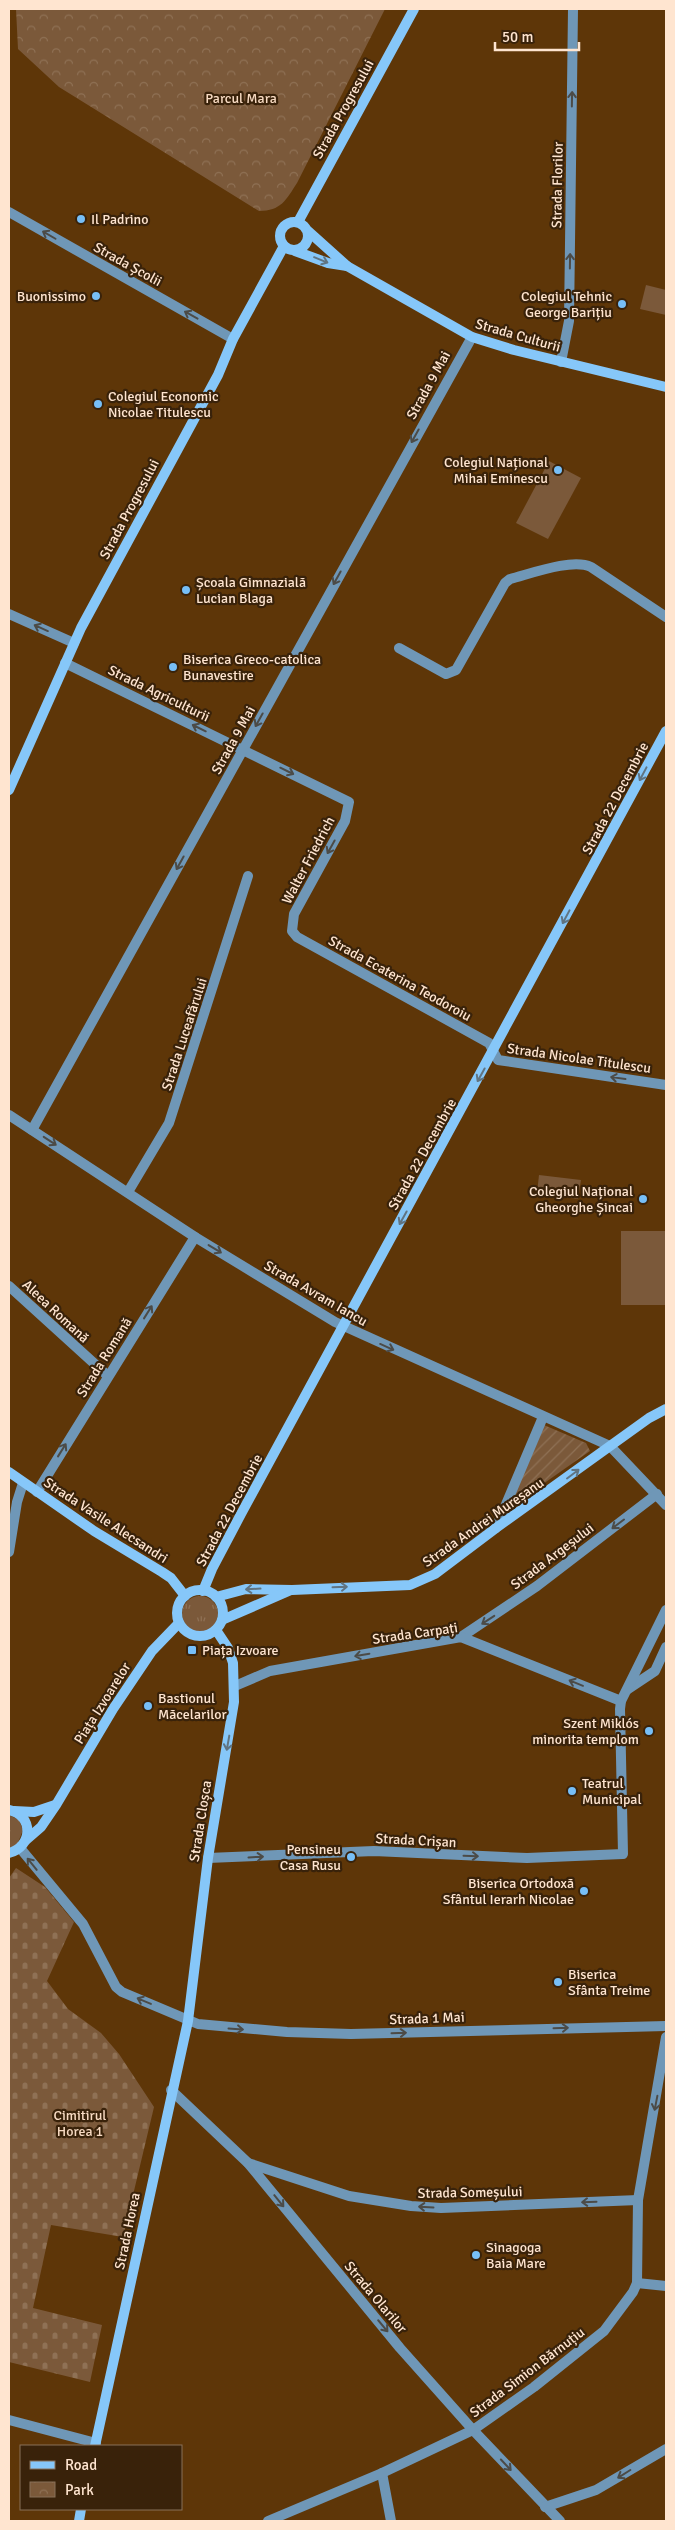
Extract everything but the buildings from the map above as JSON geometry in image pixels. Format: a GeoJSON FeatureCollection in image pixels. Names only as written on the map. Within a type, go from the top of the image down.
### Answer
{"type":"FeatureCollection","features":[{"type":"Feature","properties":{"kind":"street","name":"Strada Progresului"},"geometry":{"type":"LineString","coordinates":[[9,790],[74,643],[218,375],[234,339],[284,246],[280,238],[282,229],[288,223],[298,222],[414,9]]}},
{"type":"Feature","properties":{"kind":"street","name":"Strada Florilor"},"geometry":{"type":"LineString","coordinates":[[561,362],[569,321],[573,9]]}},
{"type":"Feature","properties":{"kind":"street","name":"Strada Școlii"},"geometry":{"type":"LineString","coordinates":[[9,212],[234,339]]}},
{"type":"Feature","properties":{"kind":"street"},"geometry":{"type":"LineString","coordinates":[[284,246],[295,251],[306,244],[308,231],[298,222]]}},
{"type":"Feature","properties":{"kind":"street","name":"Strada Culturii"},"geometry":{"type":"LineString","coordinates":[[308,231],[347,266],[472,337],[561,362],[666,387]]}},
{"type":"Feature","properties":{"kind":"street","name":"Strada Culturii"},"geometry":{"type":"LineString","coordinates":[[295,251],[328,263],[347,266]]}},
{"type":"Feature","properties":{"kind":"street","name":"Strada 9 Mai"},"geometry":{"type":"LineString","coordinates":[[32,1130],[439,393],[472,337]]}},
{"type":"Feature","properties":{"kind":"street"},"geometry":{"type":"LineString","coordinates":[[399,648],[446,674],[451,674],[456,670],[505,583],[510,579],[567,565],[585,564],[591,567],[666,618]]}},
{"type":"Feature","properties":{"kind":"street"},"geometry":{"type":"LineString","coordinates":[[9,614],[74,643]]}},
{"type":"Feature","properties":{"kind":"street","name":"Strada Agriculturii"},"geometry":{"type":"LineString","coordinates":[[65,663],[349,802]]}},
{"type":"Feature","properties":{"kind":"street","name":"Strada 22 Decembrie"},"geometry":{"type":"LineString","coordinates":[[203,1591],[212,1569],[666,731]]}},
{"type":"Feature","properties":{"kind":"street","name":"Walter Friedrich"},"geometry":{"type":"LineString","coordinates":[[292,931],[294,914],[344,821],[349,802]]}},
{"type":"Feature","properties":{"kind":"street","name":"Strada Luceafărului"},"geometry":{"type":"LineString","coordinates":[[128,1192],[169,1123],[248,876]]}},
{"type":"Feature","properties":{"kind":"street","name":"Strada Ecaterina Teodoroiu"},"geometry":{"type":"LineString","coordinates":[[292,931],[304,942],[489,1043],[494,1050]]}},
{"type":"Feature","properties":{"kind":"street","name":"Strada Nicolae Titulescu"},"geometry":{"type":"LineString","coordinates":[[494,1050],[498,1060],[505,1062],[666,1085]]}},
{"type":"Feature","properties":{"kind":"street","name":"Strada Avram Iancu"},"geometry":{"type":"LineString","coordinates":[[9,1115],[195,1237],[343,1327],[610,1446],[657,1494],[666,1506]]}},
{"type":"Feature","properties":{"kind":"street","name":"Strada Romană"},"geometry":{"type":"LineString","coordinates":[[37,1492],[195,1237]]}},
{"type":"Feature","properties":{"kind":"street","name":"Aleea Romană"},"geometry":{"type":"LineString","coordinates":[[9,1286],[108,1376]]}},
{"type":"Feature","properties":{"kind":"street","name":"Strada Andrei Mureșanu"},"geometry":{"type":"LineString","coordinates":[[216,1597],[246,1589],[292,1590],[410,1585],[435,1574],[610,1446],[666,1409]]}},
{"type":"Feature","properties":{"kind":"street"},"geometry":{"type":"LineString","coordinates":[[496,1528],[543,1417]]}},
{"type":"Feature","properties":{"kind":"street","name":"Strada Vasile Alecsandri"},"geometry":{"type":"LineString","coordinates":[[9,1472],[23,1483],[171,1578],[185,1596]]}},
{"type":"Feature","properties":{"kind":"street"},"geometry":{"type":"LineString","coordinates":[[9,1552],[17,1502],[23,1483]]}},
{"type":"Feature","properties":{"kind":"street","name":"Strada Argeșului"},"geometry":{"type":"LineString","coordinates":[[462,1637],[537,1586],[657,1494]]}},
{"type":"Feature","properties":{"kind":"street","name":"Strada Andrei Mureșanu"},"geometry":{"type":"LineString","coordinates":[[222,1620],[292,1590]]}},
{"type":"Feature","properties":{"kind":"street"},"geometry":{"type":"LineString","coordinates":[[195,1591],[203,1591],[216,1597],[222,1605],[222,1620],[216,1630],[205,1636],[192,1635],[179,1623],[178,1608],[185,1596],[195,1591]]}},
{"type":"Feature","properties":{"kind":"street"},"geometry":{"type":"LineString","coordinates":[[621,1701],[666,1610]]}},
{"type":"Feature","properties":{"kind":"street","name":"Piața Izvoarelor"},"geometry":{"type":"LineString","coordinates":[[23,1844],[40,1827],[56,1805],[113,1709],[152,1651],[179,1623]]}},
{"type":"Feature","properties":{"kind":"street","name":"Strada Cloșca"},"geometry":{"type":"LineString","coordinates":[[188,2021],[208,1858],[232,1719],[235,1686],[233,1663],[228,1648],[216,1630]]}},
{"type":"Feature","properties":{"kind":"street","name":"Strada Carpați"},"geometry":{"type":"LineString","coordinates":[[235,1686],[270,1670],[462,1637],[621,1701]]}},
{"type":"Feature","properties":{"kind":"street"},"geometry":{"type":"LineString","coordinates":[[628,1689],[655,1671],[666,1647]]}},
{"type":"Feature","properties":{"kind":"street"},"geometry":{"type":"LineString","coordinates":[[641,1662],[646,1669],[666,1673]]}},
{"type":"Feature","properties":{"kind":"street","name":"Strada Crișan"},"geometry":{"type":"LineString","coordinates":[[208,1858],[374,1852],[527,1858],[623,1854],[618,1718],[621,1701]]}},
{"type":"Feature","properties":{"kind":"street"},"geometry":{"type":"LineString","coordinates":[[11,1811],[39,1812],[56,1805]]}},
{"type":"Feature","properties":{"kind":"street"},"geometry":{"type":"LineString","coordinates":[[9,1853],[23,1844],[28,1829],[26,1822],[11,1811]]}},
{"type":"Feature","properties":{"kind":"street","name":"Strada 1 Mai"},"geometry":{"type":"LineString","coordinates":[[23,1844],[83,1924],[116,1987],[122,1992],[188,2021],[228,2028],[351,2034],[666,2026]]}},
{"type":"Feature","properties":{"kind":"street","name":"Strada Horea"},"geometry":{"type":"LineString","coordinates":[[95,2445],[188,2021]]}},
{"type":"Feature","properties":{"kind":"street"},"geometry":{"type":"LineString","coordinates":[[666,2037],[638,2200],[637,2283],[666,2286]]}},
{"type":"Feature","properties":{"kind":"street","name":"Strada Olarilor"},"geometry":{"type":"LineString","coordinates":[[172,2090],[248,2163],[400,2348],[473,2430],[560,2521]]}},
{"type":"Feature","properties":{"kind":"street","name":"Strada Someșului"},"geometry":{"type":"LineString","coordinates":[[248,2163],[349,2196],[411,2206],[441,2208],[638,2200]]}},
{"type":"Feature","properties":{"kind":"street","name":"Strada Simion Bărnuțiu"},"geometry":{"type":"LineString","coordinates":[[268,2521],[382,2473],[473,2430],[534,2387],[604,2331],[633,2292],[637,2283]]}},
{"type":"Feature","properties":{"kind":"street"},"geometry":{"type":"LineString","coordinates":[[9,2420],[95,2445]]}},
{"type":"Feature","properties":{"kind":"street"},"geometry":{"type":"LineString","coordinates":[[545,2507],[596,2490],[666,2450]]}},
{"type":"Feature","properties":{"kind":"street"},"geometry":{"type":"LineString","coordinates":[[382,2473],[392,2521]]}},
{"type":"Feature","properties":{"kind":"green space","name":"Parcul Mara"},"geometry":{"type":"Polygon","coordinates":[[[16,9],[385,9],[297,183],[278,207],[259,211],[59,87],[18,49],[16,9]]]}},
{"type":"Feature","properties":{"kind":"green space"},"geometry":{"type":"Polygon","coordinates":[[[646,285],[666,290],[666,315],[640,309],[646,285]]]}},
{"type":"Feature","properties":{"kind":"green space"},"geometry":{"type":"Polygon","coordinates":[[[549,461],[581,478],[548,539],[516,523],[549,461]]]}},
{"type":"Feature","properties":{"kind":"green space"},"geometry":{"type":"Polygon","coordinates":[[[539,1175],[581,1180],[578,1199],[537,1193],[539,1175]]]}},
{"type":"Feature","properties":{"kind":"green space"},"geometry":{"type":"Polygon","coordinates":[[[621,1231],[666,1231],[666,1305],[621,1305],[621,1231]]]}},
{"type":"Feature","properties":{"kind":"green space"},"geometry":{"type":"Polygon","coordinates":[[[544,1425],[586,1443],[590,1451],[523,1498],[518,1497],[515,1491],[544,1425]]]}},
{"type":"Feature","properties":{"kind":"green space"},"geometry":{"type":"Polygon","coordinates":[[[200,1596],[212,1602],[218,1614],[212,1626],[200,1632],[188,1626],[182,1614],[188,1602],[200,1596]]]}},
{"type":"Feature","properties":{"kind":"green space"},"geometry":{"type":"Polygon","coordinates":[[[9,1815],[19,1820],[23,1830],[17,1845],[9,1848],[9,1815]]]}},
{"type":"Feature","properties":{"kind":"green space","name":"Cimitirul Horea 1"},"geometry":{"type":"Polygon","coordinates":[[[16,1868],[45,1887],[74,1922],[47,1981],[68,2009],[101,2033],[119,2054],[154,2107],[123,2237],[51,2225],[33,2308],[102,2325],[90,2382],[9,2362],[9,1878],[16,1868]]]}},
{"type":"Feature","properties":{"kind":"place","name":"Il Padrino"},"geometry":{"type":"Point","coordinates":[81,219]}},
{"type":"Feature","properties":{"kind":"place","name":"Buonissimo"},"geometry":{"type":"Point","coordinates":[96,296]}},
{"type":"Feature","properties":{"kind":"place","name":"Colegiul Tehnic George Barițiu"},"geometry":{"type":"Point","coordinates":[622,304]}},
{"type":"Feature","properties":{"kind":"place","name":"Colegiul Economic Nicolae Titulescu"},"geometry":{"type":"Point","coordinates":[98,404]}},
{"type":"Feature","properties":{"kind":"place","name":"Colegiul Național Mihai Eminescu"},"geometry":{"type":"Point","coordinates":[558,470]}},
{"type":"Feature","properties":{"kind":"place","name":"Școala Gimnazială Lucian Blaga"},"geometry":{"type":"Point","coordinates":[186,590]}},
{"type":"Feature","properties":{"kind":"place","name":"Biserica Greco-catolica Bunavestire"},"geometry":{"type":"Point","coordinates":[173,667]}},
{"type":"Feature","properties":{"kind":"place","name":"Colegiul Național Gheorghe Șincai"},"geometry":{"type":"Point","coordinates":[643,1199]}},
{"type":"Feature","properties":{"kind":"place","name":"Piața Izvoare"},"geometry":{"type":"Point","coordinates":[192,1650]}},
{"type":"Feature","properties":{"kind":"place","name":"Bastionul Măcelarilor"},"geometry":{"type":"Point","coordinates":[148,1706]}},
{"type":"Feature","properties":{"kind":"place","name":"Szent Miklós minorita templom"},"geometry":{"type":"Point","coordinates":[649,1731]}},
{"type":"Feature","properties":{"kind":"place","name":"Teatrul Municipal"},"geometry":{"type":"Point","coordinates":[572,1791]}},
{"type":"Feature","properties":{"kind":"place","name":"Pensineu Casa Rusu"},"geometry":{"type":"Point","coordinates":[351,1857]}},
{"type":"Feature","properties":{"kind":"place","name":"Biserica Ortodoxă Sfântul Ierarh Nicolae"},"geometry":{"type":"Point","coordinates":[584,1891]}},
{"type":"Feature","properties":{"kind":"place","name":"Biserica Sfânta Treime"},"geometry":{"type":"Point","coordinates":[558,1982]}},
{"type":"Feature","properties":{"kind":"place","name":"Sinagoga Baia Mare"},"geometry":{"type":"Point","coordinates":[476,2255]}}]}
